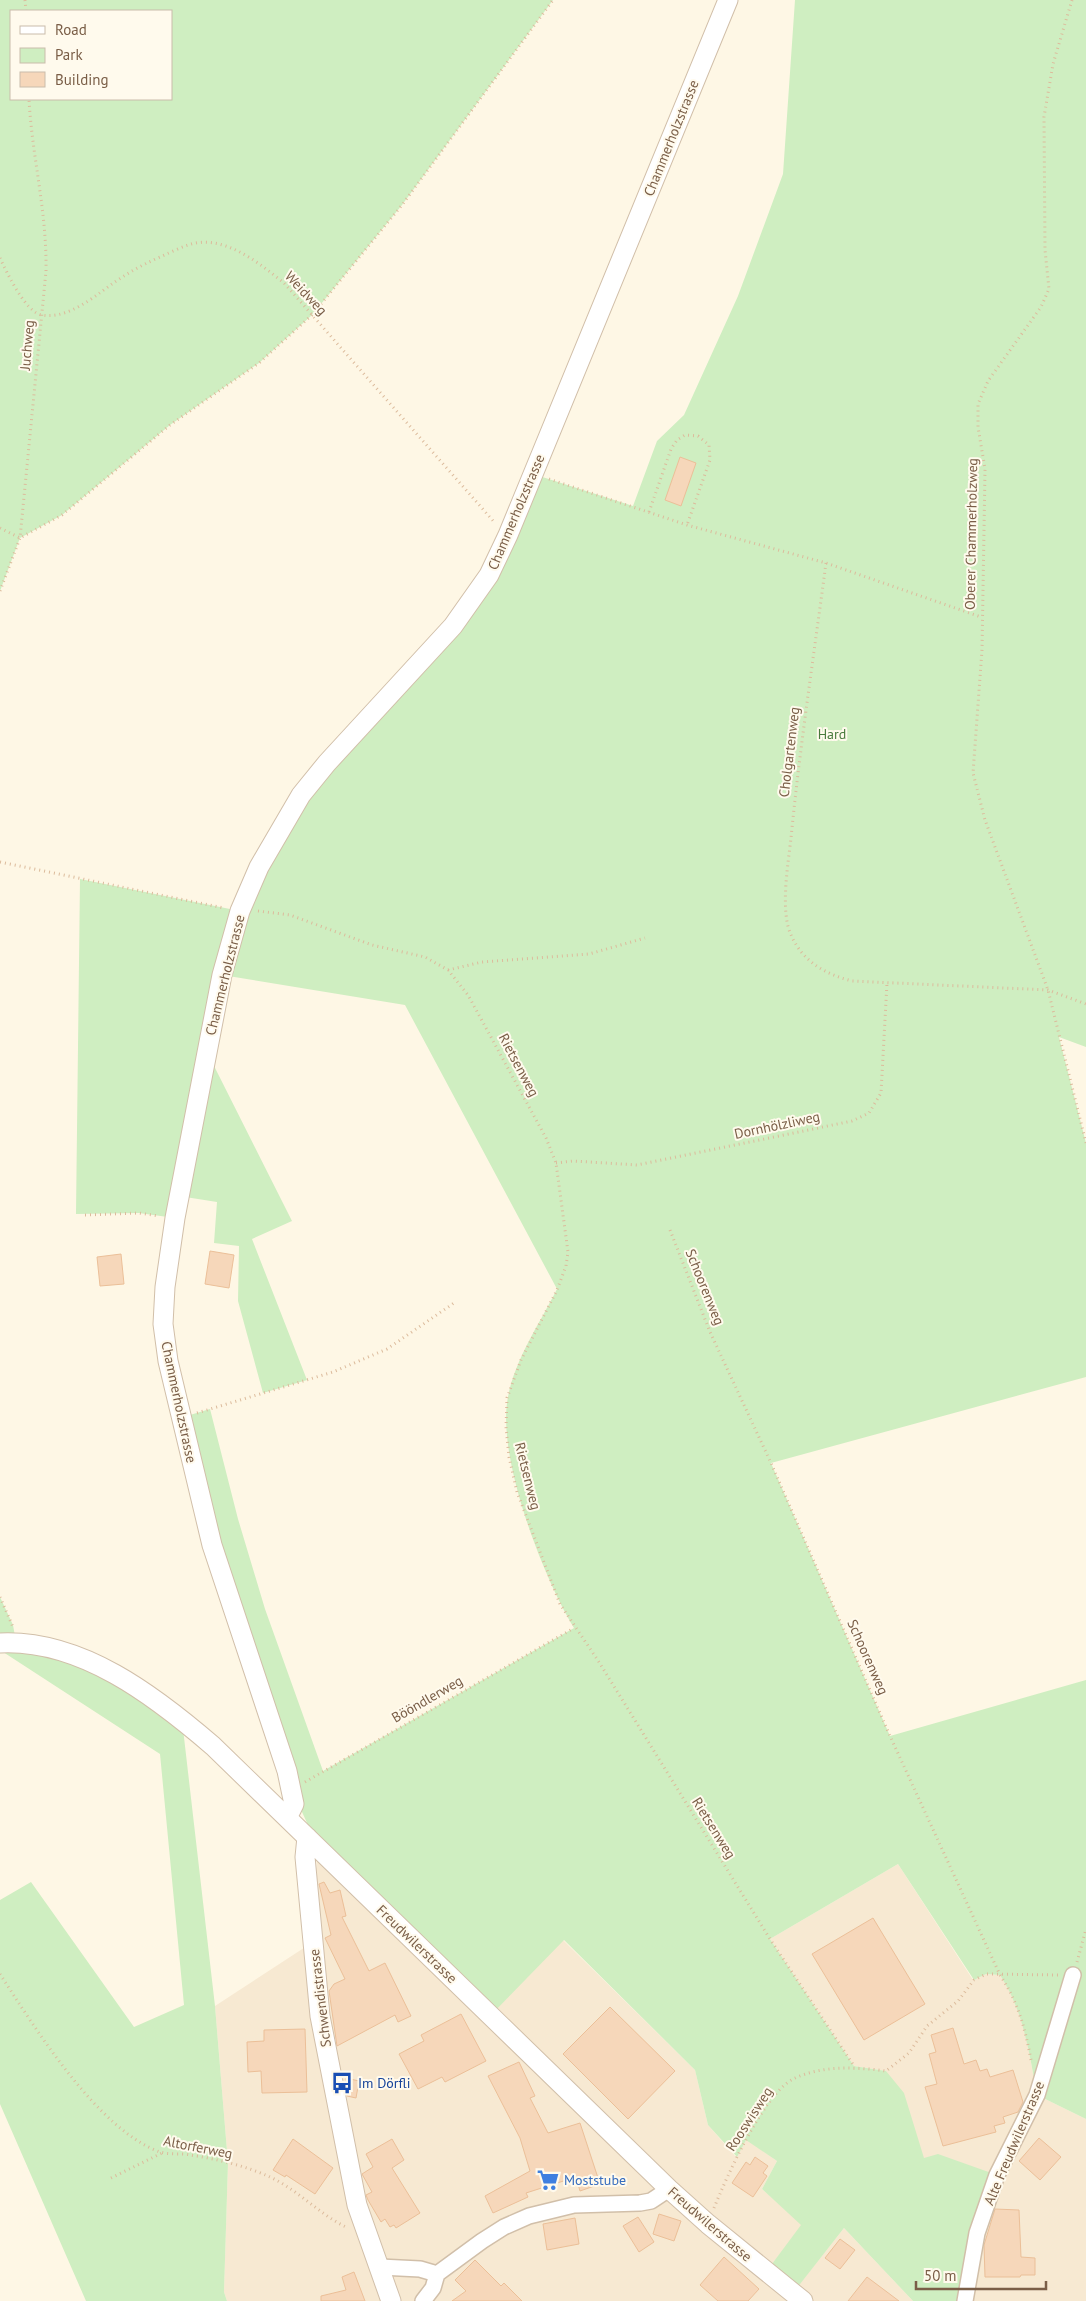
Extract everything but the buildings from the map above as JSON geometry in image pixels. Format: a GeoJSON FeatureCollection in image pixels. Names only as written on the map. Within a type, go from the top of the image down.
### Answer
{"type":"FeatureCollection","features":[{"type":"Feature","properties":{"kind":"street","name":"Chammerholzstrasse"},"geometry":{"type":"LineString","coordinates":[[287,1818],[294,1804],[292,1790],[212,1544],[180,1418],[168,1361],[163,1324],[165,1286],[175,1218],[222,975],[240,911],[259,867],[301,796],[351,735],[434,648],[471,602],[489,575],[508,535],[728,0]]}},
{"type":"Feature","properties":{"kind":"street","name":"Freudwilerstrasse"},"geometry":{"type":"LineString","coordinates":[[8,1642],[52,1649],[80,1658],[108,1671],[150,1697],[182,1720],[213,1746],[669,2189],[708,2224],[803,2301]]}},
{"type":"Feature","properties":{"kind":"street","name":"Schwendistrasse"},"geometry":{"type":"LineString","coordinates":[[307,1837],[305,1857],[320,2016],[358,2205],[391,2301]]}},
{"type":"Feature","properties":{"kind":"street","name":"Alte Freudwilerstrasse"},"geometry":{"type":"LineString","coordinates":[[965,2301],[977,2233],[997,2175],[1037,2095],[1073,1975]]}},
{"type":"Feature","properties":{"kind":"street"},"geometry":{"type":"LineString","coordinates":[[423,2301],[433,2288],[437,2274],[496,2232],[529,2216],[574,2205],[651,2201],[669,2189]]}},
{"type":"Feature","properties":{"kind":"street"},"geometry":{"type":"LineString","coordinates":[[380,2266],[420,2269],[437,2274]]}},
{"type":"Feature","properties":{"kind":"path"},"geometry":{"type":"LineString","coordinates":[[0,528],[20,538],[62,515],[170,425],[259,363],[312,315],[402,205],[553,0]]}},
{"type":"Feature","properties":{"kind":"path","name":"Oberer Chammerholzweg"},"geometry":{"type":"LineString","coordinates":[[1072,0],[1053,64],[1044,118],[1045,250],[1049,289],[1041,307],[988,381],[978,404],[978,427],[985,469],[981,617],[982,650],[973,773],[985,820],[1048,990],[1086,1143]]}},
{"type":"Feature","properties":{"kind":"path","name":"Juchweg"},"geometry":{"type":"LineString","coordinates":[[0,591],[20,538],[46,270],[46,234],[29,100]]}},
{"type":"Feature","properties":{"kind":"path","name":"Weidweg"},"geometry":{"type":"LineString","coordinates":[[41,316],[57,315],[85,304],[128,272],[190,244],[210,242],[237,251],[263,266],[284,283],[493,521]]}},
{"type":"Feature","properties":{"kind":"path"},"geometry":{"type":"LineString","coordinates":[[0,258],[28,306],[41,316]]}},
{"type":"Feature","properties":{"kind":"path"},"geometry":{"type":"LineString","coordinates":[[649,512],[674,443],[685,435],[698,436],[709,445],[710,460],[687,525]]}},
{"type":"Feature","properties":{"kind":"path"},"geometry":{"type":"LineString","coordinates":[[533,474],[687,525],[826,563],[981,617]]}},
{"type":"Feature","properties":{"kind":"path","name":"Cholgartenweg"},"geometry":{"type":"LineString","coordinates":[[826,563],[794,800],[785,898],[790,934],[802,954],[815,966],[831,976],[852,981],[1048,990],[1086,1004]]}},
{"type":"Feature","properties":{"kind":"path","name":"Rietsenweg"},"geometry":{"type":"LineString","coordinates":[[0,862],[240,911],[266,911],[290,915],[372,945],[425,957],[448,970],[468,995],[546,1138],[556,1162],[566,1230],[568,1252],[566,1266],[557,1290],[512,1379],[507,1398],[506,1427],[517,1492],[547,1574],[560,1604],[574,1628],[599,1662],[765,1931],[854,2066]]}},
{"type":"Feature","properties":{"kind":"path"},"geometry":{"type":"LineString","coordinates":[[448,970],[482,962],[588,954],[645,938]]}},
{"type":"Feature","properties":{"kind":"path","name":"Dornhölzliweg"},"geometry":{"type":"LineString","coordinates":[[556,1162],[573,1161],[637,1165],[852,1121],[869,1112],[880,1092],[887,983]]}},
{"type":"Feature","properties":{"kind":"path"},"geometry":{"type":"LineString","coordinates":[[85,1215],[139,1213],[175,1218]]}},
{"type":"Feature","properties":{"kind":"path","name":"Schoorenweg"},"geometry":{"type":"LineString","coordinates":[[670,1230],[710,1332],[771,1463],[890,1736],[1000,1975],[1014,1996],[1024,2026],[1037,2095]]}},
{"type":"Feature","properties":{"kind":"path"},"geometry":{"type":"LineString","coordinates":[[180,1418],[333,1372],[387,1349],[454,1303]]}},
{"type":"Feature","properties":{"kind":"path"},"geometry":{"type":"LineString","coordinates":[[0,1597],[13,1625],[8,1642]]}},
{"type":"Feature","properties":{"kind":"path","name":"Bööndlerweg"},"geometry":{"type":"LineString","coordinates":[[292,1790],[574,1628]]}},
{"type":"Feature","properties":{"kind":"path"},"geometry":{"type":"LineString","coordinates":[[1073,1975],[1086,1929]]}},
{"type":"Feature","properties":{"kind":"path","name":"Altorferweg"},"geometry":{"type":"LineString","coordinates":[[0,1974],[39,2035],[79,2086],[130,2134],[147,2146],[163,2152],[191,2155],[250,2169],[286,2185],[345,2226],[354,2229],[366,2228]]}},
{"type":"Feature","properties":{"kind":"path","name":"Rooswisweg"},"geometry":{"type":"LineString","coordinates":[[708,2224],[727,2176],[746,2140],[776,2095],[791,2080],[806,2073],[854,2066],[886,2071],[909,2053],[927,2026],[958,2001],[974,1980],[986,1974],[1073,1975]]}},
{"type":"Feature","properties":{"kind":"path"},"geometry":{"type":"LineString","coordinates":[[111,2178],[163,2152]]}},
{"type":"Feature","properties":{"kind":"shaded area"},"geometry":{"type":"Polygon","coordinates":[[[317,1857],[563,1940],[695,2070],[708,2125],[736,2157],[746,2139],[777,2161],[762,2189],[802,2225],[767,2271],[793,2292],[844,2228],[913,2301],[227,2301],[224,2292],[228,2163],[215,2006],[313,1942],[317,1857]]]}},
{"type":"Feature","properties":{"kind":"shaded area"},"geometry":{"type":"Polygon","coordinates":[[[898,1864],[973,1980],[986,1974],[1000,1975],[1014,1996],[1024,2025],[1037,2095],[1086,2119],[1086,2301],[965,2301],[997,2175],[924,2159],[886,2071],[854,2066],[770,1939],[898,1864]]]}},
{"type":"Feature","properties":{"kind":"green space"},"geometry":{"type":"Polygon","coordinates":[[[0,0],[553,0],[402,205],[312,315],[259,363],[170,425],[62,515],[20,538],[0,591],[0,0]]]}},
{"type":"Feature","properties":{"kind":"green space","name":"Hard"},"geometry":{"type":"Polygon","coordinates":[[[795,0],[1086,0],[1086,1047],[1059,1037],[1086,1143],[1086,1377],[771,1463],[890,1736],[1086,1680],[1086,2119],[1037,2095],[1025,2033],[1015,2003],[1000,1975],[986,1974],[974,1980],[898,1864],[770,1939],[854,2066],[886,2071],[904,2093],[924,2158],[938,2154],[997,2175],[965,2301],[913,2301],[844,2228],[793,2293],[766,2272],[801,2225],[762,2189],[777,2161],[746,2140],[737,2157],[708,2125],[695,2070],[564,1940],[490,2016],[313,1836],[292,1790],[180,1418],[210,1409],[238,1519],[265,1609],[323,1771],[574,1628],[549,1579],[525,1515],[515,1483],[506,1422],[508,1397],[516,1369],[557,1289],[405,1005],[222,975],[207,1052],[292,1221],[252,1239],[307,1380],[263,1393],[238,1301],[239,1246],[214,1243],[217,1202],[179,1196],[175,1218],[139,1213],[76,1214],[80,879],[240,911],[277,833],[453,626],[533,474],[633,506],[657,441],[684,415],[738,296],[783,174],[795,0]]]}},
{"type":"Feature","properties":{"kind":"green space"},"geometry":{"type":"Polygon","coordinates":[[[0,1597],[13,1625],[16,1642],[52,1649],[182,1720],[215,2006],[228,2163],[224,2292],[227,2301],[86,2301],[0,2104],[0,1900],[31,1882],[134,2027],[184,2005],[160,1754],[0,1650],[0,1597]]]}},
{"type":"Feature","properties":{"kind":"place","name":"Im Dörfli"},"geometry":{"type":"Point","coordinates":[342,2083]}},
{"type":"Feature","properties":{"kind":"place","name":"Moststube"},"geometry":{"type":"Point","coordinates":[548,2180]}}]}
